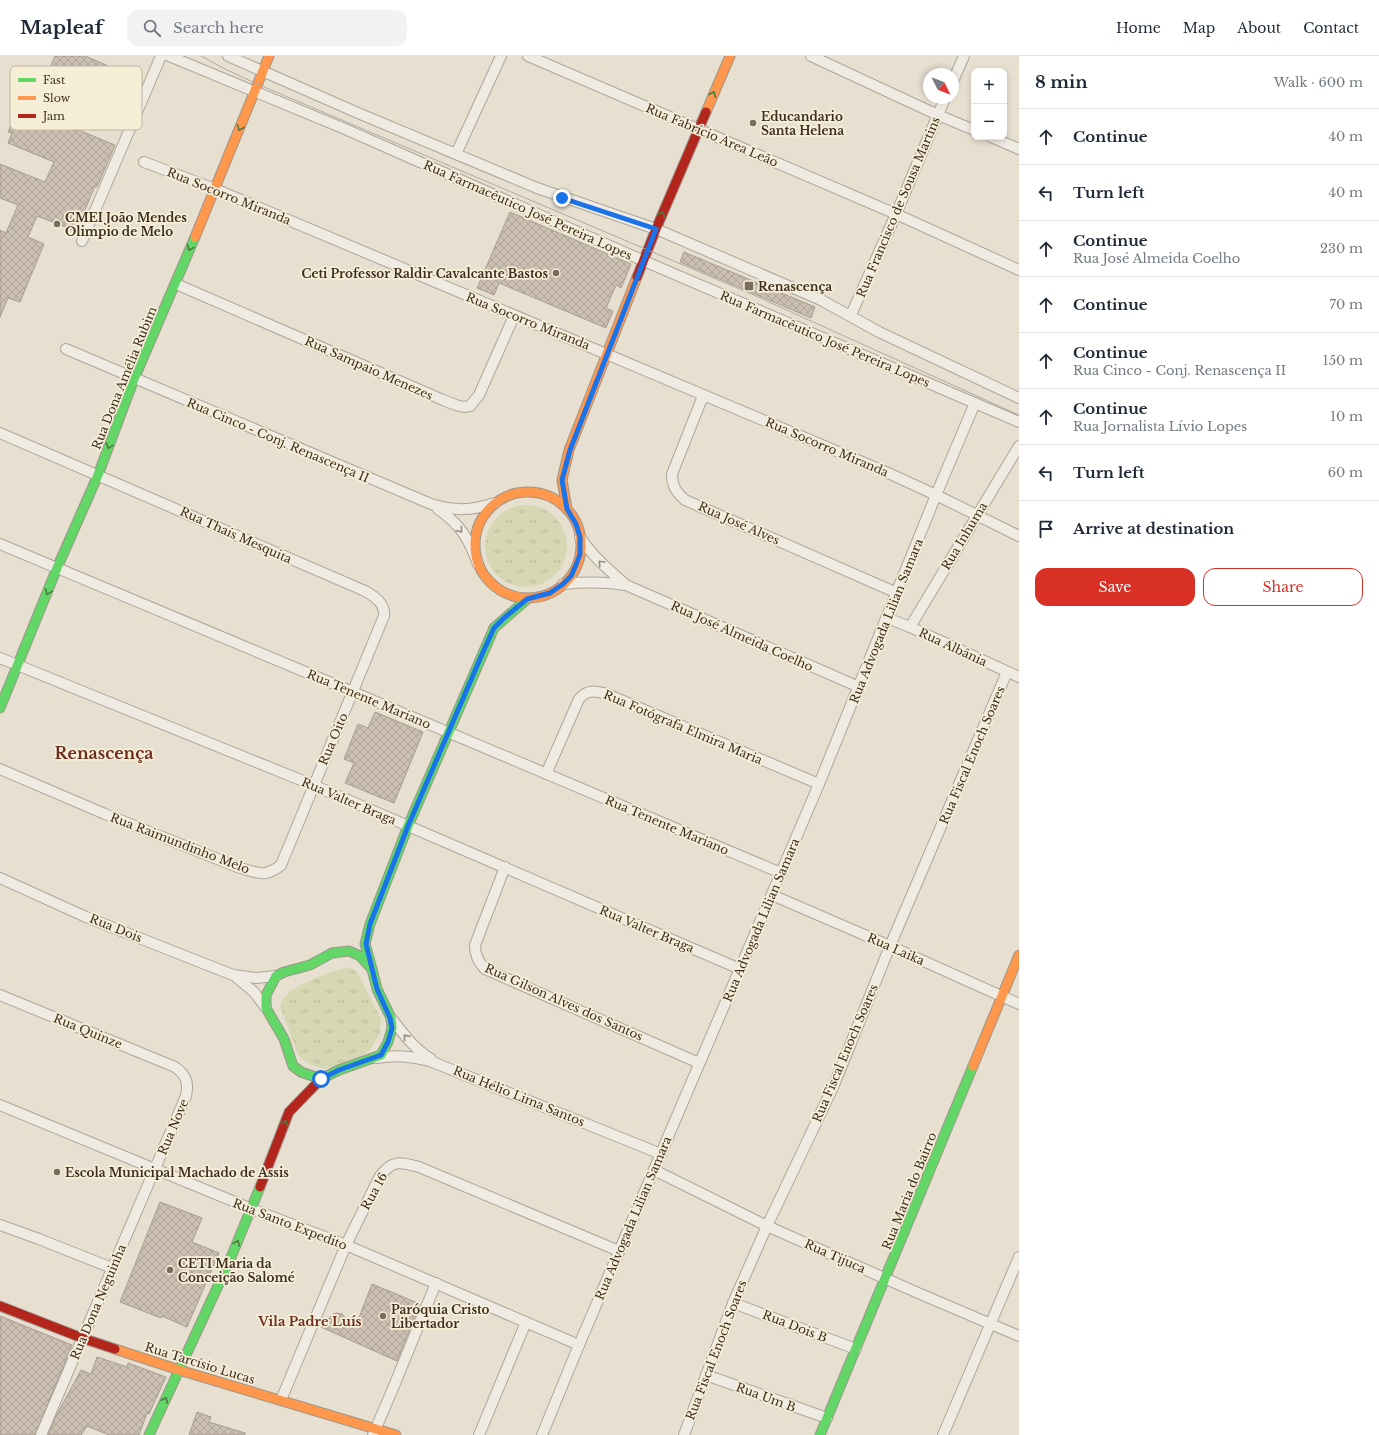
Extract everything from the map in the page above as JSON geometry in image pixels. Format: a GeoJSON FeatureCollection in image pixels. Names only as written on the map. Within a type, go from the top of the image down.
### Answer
{"type":"FeatureCollection","features":[{"type":"Feature","properties":{"kind":"street"},"geometry":{"type":"LineString","coordinates":[[142,100],[161,56]]}},
{"type":"Feature","properties":{"kind":"street","name":"Rua Farmacêutico José Pereira Lopes"},"geometry":{"type":"LineString","coordinates":[[169,56],[345,129],[644,261],[1019,422]]}},
{"type":"Feature","properties":{"kind":"street","name":"Rua Farmacêutico José Pereira Lopes"},"geometry":{"type":"LineString","coordinates":[[228,56],[262,72],[536,188],[656,229],[821,300],[879,332],[1019,398]]}},
{"type":"Feature","properties":{"kind":"street","name":"Rua Dona Amélia Rubim"},"geometry":{"type":"LineString","coordinates":[[0,708],[57,568],[98,475],[134,379],[176,284],[269,56]]}},
{"type":"Feature","properties":{"kind":"street"},"geometry":{"type":"LineString","coordinates":[[456,154],[501,56]]}},
{"type":"Feature","properties":{"kind":"street","name":"Rua Fabrício Area Leão"},"geometry":{"type":"LineString","coordinates":[[528,56],[896,214],[1019,270]]}},
{"type":"Feature","properties":{"kind":"street"},"geometry":{"type":"LineString","coordinates":[[626,585],[603,565],[584,544],[576,524],[567,509],[562,480],[570,450],[656,229],[730,56]]}},
{"type":"Feature","properties":{"kind":"street"},"geometry":{"type":"LineString","coordinates":[[811,56],[971,129]]}},
{"type":"Feature","properties":{"kind":"street"},"geometry":{"type":"LineString","coordinates":[[959,68],[964,56]]}},
{"type":"Feature","properties":{"kind":"street","name":"Rua Francisco de Sousa Martins"},"geometry":{"type":"LineString","coordinates":[[850,315],[896,214],[943,104]]}},
{"type":"Feature","properties":{"kind":"street"},"geometry":{"type":"LineString","coordinates":[[82,241],[129,130]]}},
{"type":"Feature","properties":{"kind":"street"},"geometry":{"type":"LineString","coordinates":[[998,140],[1019,149]]}},
{"type":"Feature","properties":{"kind":"street","name":"Rua Socorro Miranda"},"geometry":{"type":"LineString","coordinates":[[144,162],[215,189],[886,472],[1019,536]]}},
{"type":"Feature","properties":{"kind":"street","name":"Rua Sampaio Menezes"},"geometry":{"type":"LineString","coordinates":[[176,284],[436,397],[464,407],[470,406],[479,395],[514,316]]}},
{"type":"Feature","properties":{"kind":"street","name":"Rua Cinco - Conj. Renascença II"},"geometry":{"type":"LineString","coordinates":[[66,349],[431,504],[447,509],[461,510],[483,507],[495,503]]}},
{"type":"Feature","properties":{"kind":"street","name":"Rua José Alves"},"geometry":{"type":"LineString","coordinates":[[703,396],[672,474],[674,486],[678,494],[685,500],[897,593]]}},
{"type":"Feature","properties":{"kind":"street","name":"Rua Advogada Lilian Samara"},"geometry":{"type":"LineString","coordinates":[[542,1435],[819,784],[936,495],[975,403]]}},
{"type":"Feature","properties":{"kind":"street","name":"Rua Thaís Mesquita"},"geometry":{"type":"LineString","coordinates":[[0,433],[358,588],[376,598],[383,607],[384,616],[353,692]]}},
{"type":"Feature","properties":{"kind":"street","name":"Rua Inhuma"},"geometry":{"type":"LineString","coordinates":[[910,627],[976,515],[1019,446]]}},
{"type":"Feature","properties":{"kind":"street"},"geometry":{"type":"LineString","coordinates":[[478,564],[474,548],[476,531],[483,516],[495,503],[508,496],[522,492],[536,492],[550,497],[567,509]]}},
{"type":"Feature","properties":{"kind":"street"},"geometry":{"type":"LineString","coordinates":[[431,504],[446,514],[464,533],[471,544],[484,576],[494,587],[506,594],[527,599]]}},
{"type":"Feature","properties":{"kind":"street"},"geometry":{"type":"LineString","coordinates":[[149,1435],[208,1309],[252,1209],[289,1112],[321,1079],[339,1070],[381,1055],[388,1042],[392,1028],[390,1018],[377,989],[366,944],[370,924],[408,826],[494,628],[527,599],[550,593],[571,576],[580,554],[580,537]]}},
{"type":"Feature","properties":{"kind":"street","name":"Rua Tenente Mariano"},"geometry":{"type":"LineString","coordinates":[[0,544],[449,732],[780,873]]}},
{"type":"Feature","properties":{"kind":"street"},"geometry":{"type":"LineString","coordinates":[[563,584],[588,582],[626,585]]}},
{"type":"Feature","properties":{"kind":"street","name":"Rua José Almeida Coelho"},"geometry":{"type":"LineString","coordinates":[[626,585],[859,687]]}},
{"type":"Feature","properties":{"kind":"street","name":"Rua Albânia"},"geometry":{"type":"LineString","coordinates":[[887,618],[1019,677]]}},
{"type":"Feature","properties":{"kind":"street","name":"Rua Valter Braga"},"geometry":{"type":"LineString","coordinates":[[0,658],[313,785],[740,969]]}},
{"type":"Feature","properties":{"kind":"street","name":"Rua Fiscal Enoch Soares"},"geometry":{"type":"LineString","coordinates":[[684,1435],[734,1303],[767,1226],[834,1085],[890,946],[1007,672]]}},
{"type":"Feature","properties":{"kind":"street","name":"Rua Fotógrafa Elmira Maria"},"geometry":{"type":"LineString","coordinates":[[546,774],[579,699],[581,696],[593,691],[607,694],[819,784]]}},
{"type":"Feature","properties":{"kind":"street","name":"Rua Oito"},"geometry":{"type":"LineString","coordinates":[[313,785],[353,692]]}},
{"type":"Feature","properties":{"kind":"street","name":"Rua Raimundinho Melo"},"geometry":{"type":"LineString","coordinates":[[0,769],[105,814],[240,868],[260,874],[273,871],[281,865],[313,785]]}},
{"type":"Feature","properties":{"kind":"street","name":"Rua Gilson Alves dos Santos"},"geometry":{"type":"LineString","coordinates":[[505,867],[475,945],[475,952],[480,964],[485,969],[699,1063]]}},
{"type":"Feature","properties":{"kind":"street","name":"Rua Dois"},"geometry":{"type":"LineString","coordinates":[[0,878],[86,917],[233,975]]}},
{"type":"Feature","properties":{"kind":"street","name":"Rua Laika"},"geometry":{"type":"LineString","coordinates":[[772,895],[1019,1004]]}},
{"type":"Feature","properties":{"kind":"street"},"geometry":{"type":"LineString","coordinates":[[233,975],[256,978],[276,976],[284,972],[310,965],[332,953],[349,951],[360,956],[372,969]]}},
{"type":"Feature","properties":{"kind":"street","name":"Rua Maria do Bairro"},"geometry":{"type":"LineString","coordinates":[[820,1435],[886,1279],[1019,955]]}},
{"type":"Feature","properties":{"kind":"street"},"geometry":{"type":"LineString","coordinates":[[233,975],[254,992],[266,1008],[284,1039],[293,1066],[301,1072],[321,1079]]}},
{"type":"Feature","properties":{"kind":"street"},"geometry":{"type":"LineString","coordinates":[[266,1008],[266,995],[276,976]]}},
{"type":"Feature","properties":{"kind":"street","name":"Rua Quinze"},"geometry":{"type":"LineString","coordinates":[[0,995],[175,1067]]}},
{"type":"Feature","properties":{"kind":"street"},"geometry":{"type":"LineString","coordinates":[[390,1018],[417,1049],[430,1059],[449,1068]]}},
{"type":"Feature","properties":{"kind":"street","name":"Rua Hélio Lima Santos"},"geometry":{"type":"LineString","coordinates":[[373,1058],[408,1056],[430,1061],[661,1154]]}},
{"type":"Feature","properties":{"kind":"street","name":"Rua Nove"},"geometry":{"type":"LineString","coordinates":[[155,1168],[187,1091],[186,1077],[175,1067]]}},
{"type":"Feature","properties":{"kind":"street","name":"Rua Santo Expedito"},"geometry":{"type":"LineString","coordinates":[[0,1105],[252,1209],[346,1245],[579,1345]]}},
{"type":"Feature","properties":{"kind":"street","name":"Rua 16"},"geometry":{"type":"LineString","coordinates":[[281,1400],[346,1245],[380,1176],[389,1166],[398,1162],[419,1167],[619,1251]]}},
{"type":"Feature","properties":{"kind":"street","name":"Rua Dona Neguinha"},"geometry":{"type":"LineString","coordinates":[[41,1435],[155,1168]]}},
{"type":"Feature","properties":{"kind":"street","name":"Rua Tijuca"},"geometry":{"type":"LineString","coordinates":[[654,1170],[767,1226],[1019,1336]]}},
{"type":"Feature","properties":{"kind":"street"},"geometry":{"type":"LineString","coordinates":[[0,1225],[40,1239],[112,1268]]}},
{"type":"Feature","properties":{"kind":"street"},"geometry":{"type":"LineString","coordinates":[[943,1435],[1019,1257]]}},
{"type":"Feature","properties":{"kind":"street"},"geometry":{"type":"LineString","coordinates":[[374,1432],[436,1283]]}},
{"type":"Feature","properties":{"kind":"street","name":"Rua Dois B"},"geometry":{"type":"LineString","coordinates":[[734,1303],[856,1349]]}},
{"type":"Feature","properties":{"kind":"street","name":"Rua Tarcísio Lucas"},"geometry":{"type":"LineString","coordinates":[[0,1306],[82,1338],[179,1370],[281,1400],[374,1432],[396,1435]]}},
{"type":"Feature","properties":{"kind":"street"},"geometry":{"type":"LineString","coordinates":[[478,1435],[526,1322]]}},
{"type":"Feature","properties":{"kind":"street","name":"Rua Um B"},"geometry":{"type":"LineString","coordinates":[[706,1375],[827,1418]]}},
{"type":"Feature","properties":{"kind":"green space"},"geometry":{"type":"Polygon","coordinates":[[[526,505],[542,508],[555,517],[564,530],[567,546],[564,562],[555,575],[542,584],[526,587],[510,584],[497,575],[488,562],[485,546],[488,530],[497,517],[510,508],[526,505]]]}},
{"type":"Feature","properties":{"kind":"green space"},"geometry":{"type":"Polygon","coordinates":[[[349,967],[357,972],[381,1019],[380,1033],[370,1050],[363,1055],[324,1069],[309,1064],[298,1055],[280,1006],[288,993],[295,988],[334,971],[349,967]]]}},
{"type":"Feature","properties":{"kind":"building"},"geometry":{"type":"Polygon","coordinates":[[[55,56],[85,56],[109,66],[51,66],[55,56]]]}},
{"type":"Feature","properties":{"kind":"building"},"geometry":{"type":"Polygon","coordinates":[[[10,127],[10,130],[78,130],[115,145],[97,187],[95,186],[76,231],[37,216],[28,237],[44,244],[20,302],[8,298],[0,317],[0,230],[6,233],[18,205],[0,198],[0,164],[45,182],[54,162],[8,143],[12,133],[8,132],[10,127]]]}},
{"type":"Feature","properties":{"kind":"building","name":"Ceti Professor Raldir Cavalcante Bastos"},"geometry":{"type":"Polygon","coordinates":[[[510,212],[631,264],[621,288],[616,285],[606,308],[613,311],[606,328],[499,283],[494,295],[477,288],[510,212]]]}},
{"type":"Feature","properties":{"kind":"building"},"geometry":{"type":"Polygon","coordinates":[[[684,252],[815,307],[811,318],[680,262],[684,252]]]}},
{"type":"Feature","properties":{"kind":"building"},"geometry":{"type":"Polygon","coordinates":[[[375,712],[423,732],[394,803],[345,783],[354,763],[344,759],[358,724],[368,728],[375,712]]]}},
{"type":"Feature","properties":{"kind":"building"},"geometry":{"type":"Polygon","coordinates":[[[160,1202],[202,1218],[192,1242],[219,1253],[187,1327],[162,1316],[161,1318],[120,1302],[160,1202]]]}},
{"type":"Feature","properties":{"kind":"building"},"geometry":{"type":"Polygon","coordinates":[[[372,1284],[420,1304],[397,1361],[321,1327],[333,1314],[337,1313],[342,1314],[355,1328],[372,1284]]]}},
{"type":"Feature","properties":{"kind":"building"},"geometry":{"type":"Polygon","coordinates":[[[0,1316],[72,1345],[35,1435],[0,1435],[0,1316]]]}},
{"type":"Feature","properties":{"kind":"building"},"geometry":{"type":"Polygon","coordinates":[[[97,1357],[127,1367],[128,1363],[166,1377],[149,1414],[147,1413],[139,1435],[109,1435],[87,1426],[81,1435],[48,1435],[55,1418],[81,1370],[91,1374],[97,1357]]]}},
{"type":"Feature","properties":{"kind":"building"},"geometry":{"type":"Polygon","coordinates":[[[197,1412],[211,1417],[209,1422],[245,1433],[245,1435],[189,1435],[197,1412]]]}},
{"type":"Feature","properties":{"kind":"tram line"},"geometry":{"type":"LineString","coordinates":[[201,56],[257,84],[749,293],[1019,415]]}},
{"type":"Feature","properties":{"kind":"traffic: fast"},"geometry":{"type":"LineString","coordinates":[[0,708],[57,568],[98,475],[134,379],[195,237]]}},
{"type":"Feature","properties":{"kind":"traffic: fast"},"geometry":{"type":"LineString","coordinates":[[372,969],[365,944],[370,924],[408,826],[494,628],[527,599]]}},
{"type":"Feature","properties":{"kind":"traffic: fast"},"geometry":{"type":"LineString","coordinates":[[349,951],[360,956],[372,969],[377,989],[391,1018],[392,1028],[388,1042],[381,1055],[339,1070],[321,1079],[301,1072],[293,1066],[284,1039],[266,1008],[266,995],[276,976],[284,972],[310,965],[332,953],[349,951]]}},
{"type":"Feature","properties":{"kind":"traffic: fast"},"geometry":{"type":"LineString","coordinates":[[820,1435],[973,1066]]}},
{"type":"Feature","properties":{"kind":"traffic: fast"},"geometry":{"type":"LineString","coordinates":[[149,1435],[229,1262],[260,1187]]}},
{"type":"Feature","properties":{"kind":"traffic: slow"},"geometry":{"type":"LineString","coordinates":[[195,237],[269,56]]}},
{"type":"Feature","properties":{"kind":"traffic: slow"},"geometry":{"type":"LineString","coordinates":[[706,112],[730,56]]}},
{"type":"Feature","properties":{"kind":"traffic: slow"},"geometry":{"type":"LineString","coordinates":[[567,509],[562,480],[569,450],[637,277]]}},
{"type":"Feature","properties":{"kind":"traffic: slow"},"geometry":{"type":"LineString","coordinates":[[528,492],[548,496],[565,508],[577,525],[581,545],[577,565],[565,582],[548,594],[528,598],[508,594],[491,582],[479,565],[475,545],[479,525],[491,508],[508,496],[528,492]]}},
{"type":"Feature","properties":{"kind":"traffic: slow"},"geometry":{"type":"LineString","coordinates":[[973,1066],[1019,955]]}},
{"type":"Feature","properties":{"kind":"traffic: slow"},"geometry":{"type":"LineString","coordinates":[[115,1349],[179,1370],[396,1435]]}},
{"type":"Feature","properties":{"kind":"traffic: jam"},"geometry":{"type":"LineString","coordinates":[[637,277],[706,112]]}},
{"type":"Feature","properties":{"kind":"traffic: jam"},"geometry":{"type":"LineString","coordinates":[[260,1187],[289,1112],[321,1079]]}},
{"type":"Feature","properties":{"kind":"traffic: jam"},"geometry":{"type":"LineString","coordinates":[[0,1306],[82,1338],[115,1349]]}},
{"type":"Feature","properties":{"kind":"place","name":"Educandario Santa Helena"},"geometry":{"type":"Point","coordinates":[753,123]}},
{"type":"Feature","properties":{"kind":"place","name":"CMEI João Mendes Olimpio de Melo"},"geometry":{"type":"Point","coordinates":[57,224]}},
{"type":"Feature","properties":{"kind":"place","name":"Ceti Professor Raldir Cavalcante Bastos"},"geometry":{"type":"Point","coordinates":[556,273]}},
{"type":"Feature","properties":{"kind":"place","name":"Renascença"},"geometry":{"type":"Point","coordinates":[749,286]}},
{"type":"Feature","properties":{"kind":"place","name":"Escola Municipal Machado de Assis"},"geometry":{"type":"Point","coordinates":[57,1172]}},
{"type":"Feature","properties":{"kind":"place","name":"CETI Maria da Conceição Salomé"},"geometry":{"type":"Point","coordinates":[170,1270]}},
{"type":"Feature","properties":{"kind":"place","name":"Paróquia Cristo Libertador"},"geometry":{"type":"Point","coordinates":[383,1316]}},
{"type":"Feature","properties":{"kind":"district","name":"Renascença"},"geometry":{"type":"Point","coordinates":[104,753]}},
{"type":"Feature","properties":{"kind":"district","name":"Vila Padre Luís"},"geometry":{"type":"Point","coordinates":[310,1321]}},
{"type":"Feature","properties":{"kind":"route"},"geometry":{"type":"LineString","coordinates":[[321,1079],[348,1066],[381,1055],[388,1042],[392,1028],[390,1018],[377,989],[366,944],[370,924],[408,826],[494,628],[527,599],[536,598],[550,593],[563,584],[571,576],[580,554],[580,537],[576,524],[567,509],[562,480],[570,450],[656,229],[562,198]]}}]}
